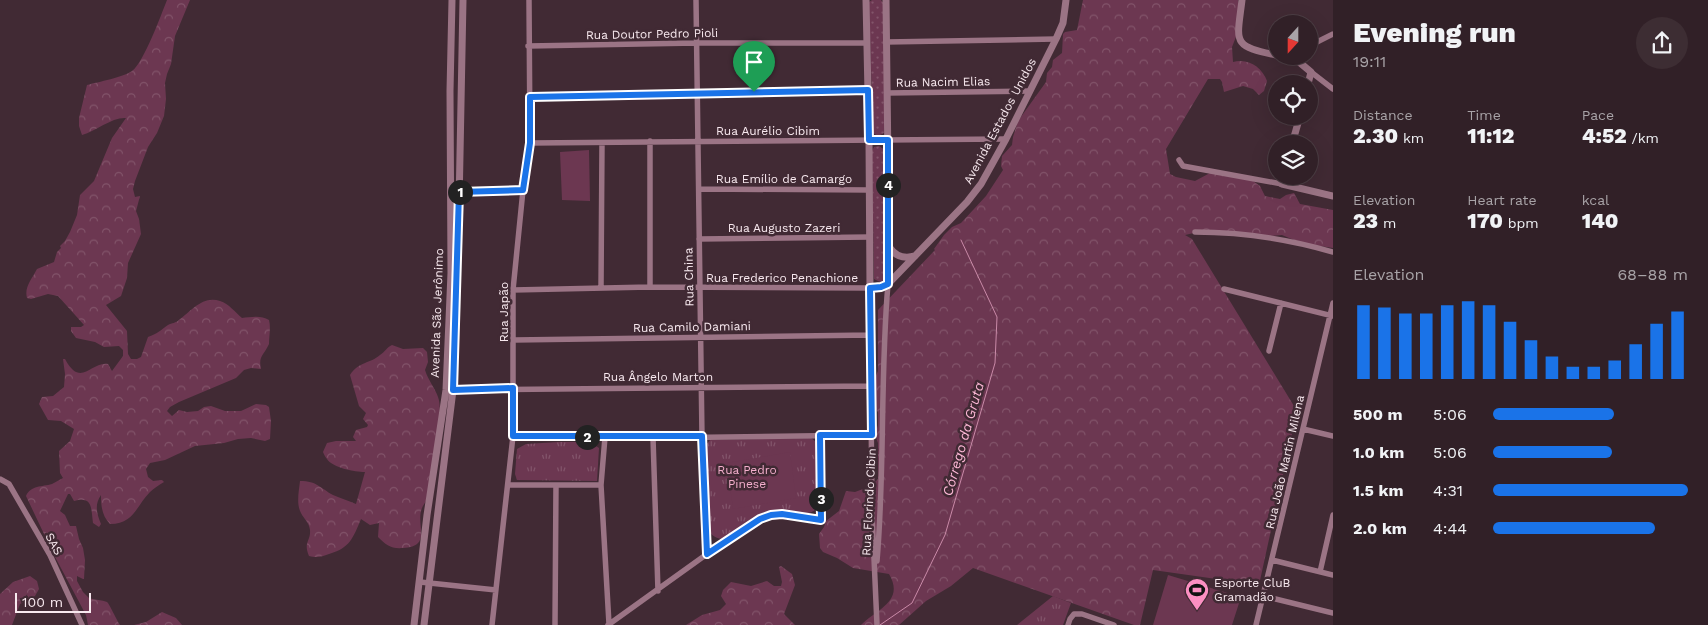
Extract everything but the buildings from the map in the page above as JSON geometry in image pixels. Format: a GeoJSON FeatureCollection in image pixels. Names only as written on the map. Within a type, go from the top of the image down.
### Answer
{"type":"FeatureCollection","features":[{"type":"Feature","properties":{"kind":"street","name":"Avenida São Jerônimo"},"geometry":{"type":"LineString","coordinates":[[414,625],[429,502],[449,390],[452,0]]}},
{"type":"Feature","properties":{"kind":"street","name":"Avenida São Jerônimo"},"geometry":{"type":"LineString","coordinates":[[424,625],[430,583],[449,390],[459,192],[464,0]]}},
{"type":"Feature","properties":{"kind":"street","name":"Rua Japão"},"geometry":{"type":"LineString","coordinates":[[492,625],[513,436],[513,290],[523,190],[530,143],[529,0]]}},
{"type":"Feature","properties":{"kind":"street","name":"Rua China"},"geometry":{"type":"LineString","coordinates":[[696,0],[700,337],[707,554]]}},
{"type":"Feature","properties":{"kind":"street","name":"Rua Florindo Cibin"},"geometry":{"type":"LineString","coordinates":[[866,0],[871,386],[877,625]]}},
{"type":"Feature","properties":{"kind":"street","name":"Rua Florindo Cibin"},"geometry":{"type":"LineString","coordinates":[[875,586],[881,515],[884,335],[889,248],[886,0]]}},
{"type":"Feature","properties":{"kind":"street","name":"Avenida Estados Unidos"},"geometry":{"type":"LineString","coordinates":[[888,284],[967,202],[981,184],[1006,139],[1056,39],[1063,22],[1066,0]]}},
{"type":"Feature","properties":{"kind":"street"},"geometry":{"type":"LineString","coordinates":[[1242,0],[1238,33],[1242,44],[1252,50],[1268,53]]}},
{"type":"Feature","properties":{"kind":"street"},"geometry":{"type":"LineString","coordinates":[[1318,42],[1333,34]]}},
{"type":"Feature","properties":{"kind":"street"},"geometry":{"type":"LineString","coordinates":[[886,42],[1056,39]]}},
{"type":"Feature","properties":{"kind":"street","name":"Rua Doutor Pedro Pioli"},"geometry":{"type":"LineString","coordinates":[[528,46],[866,43]]}},
{"type":"Feature","properties":{"kind":"street"},"geometry":{"type":"LineString","coordinates":[[1305,65],[1333,89]]}},
{"type":"Feature","properties":{"kind":"street"},"geometry":{"type":"LineString","coordinates":[[530,97],[868,90]]}},
{"type":"Feature","properties":{"kind":"street","name":"Rua Nacim Elias"},"geometry":{"type":"LineString","coordinates":[[887,93],[1030,91]]}},
{"type":"Feature","properties":{"kind":"street","name":"Rua Aurélio Cibim"},"geometry":{"type":"LineString","coordinates":[[530,143],[1006,139]]}},
{"type":"Feature","properties":{"kind":"street"},"geometry":{"type":"LineString","coordinates":[[650,141],[650,287]]}},
{"type":"Feature","properties":{"kind":"street"},"geometry":{"type":"LineString","coordinates":[[601,288],[602,142]]}},
{"type":"Feature","properties":{"kind":"street"},"geometry":{"type":"LineString","coordinates":[[1179,160],[1183,166],[1268,178]]}},
{"type":"Feature","properties":{"kind":"street"},"geometry":{"type":"LineString","coordinates":[[1299,185],[1333,196]]}},
{"type":"Feature","properties":{"kind":"street","name":"Rua Emílio de Camargo"},"geometry":{"type":"LineString","coordinates":[[699,189],[869,190]]}},
{"type":"Feature","properties":{"kind":"street"},"geometry":{"type":"LineString","coordinates":[[450,192],[523,190]]}},
{"type":"Feature","properties":{"kind":"street"},"geometry":{"type":"LineString","coordinates":[[1195,232],[1226,232],[1269,238],[1333,252]]}},
{"type":"Feature","properties":{"kind":"street","name":"Rua Augusto Zazeri"},"geometry":{"type":"LineString","coordinates":[[699,239],[870,237]]}},
{"type":"Feature","properties":{"kind":"street"},"geometry":{"type":"LineString","coordinates":[[889,248],[900,257],[908,258],[915,256]]}},
{"type":"Feature","properties":{"kind":"street"},"geometry":{"type":"LineString","coordinates":[[870,288],[888,284]]}},
{"type":"Feature","properties":{"kind":"street","name":"Rua Frederico Penachione"},"geometry":{"type":"LineString","coordinates":[[513,290],[650,287],[870,288]]}},
{"type":"Feature","properties":{"kind":"street"},"geometry":{"type":"LineString","coordinates":[[1224,289],[1332,316]]}},
{"type":"Feature","properties":{"kind":"street"},"geometry":{"type":"LineString","coordinates":[[1269,351],[1281,303]]}},
{"type":"Feature","properties":{"kind":"street","name":"Rua João Martin Milena"},"geometry":{"type":"LineString","coordinates":[[1256,625],[1332,316],[1333,303]]}},
{"type":"Feature","properties":{"kind":"street","name":"Rua Camilo Damiani"},"geometry":{"type":"LineString","coordinates":[[514,340],[871,335]]}},
{"type":"Feature","properties":{"kind":"street","name":"Rua Ângelo Marton"},"geometry":{"type":"LineString","coordinates":[[449,390],[871,386]]}},
{"type":"Feature","properties":{"kind":"street"},"geometry":{"type":"LineString","coordinates":[[1303,428],[1333,436]]}},
{"type":"Feature","properties":{"kind":"street"},"geometry":{"type":"LineString","coordinates":[[608,625],[658,591],[707,554],[760,519],[782,514],[821,520],[820,435]]}},
{"type":"Feature","properties":{"kind":"street"},"geometry":{"type":"LineString","coordinates":[[513,436],[653,438],[872,435]]}},
{"type":"Feature","properties":{"kind":"street"},"geometry":{"type":"LineString","coordinates":[[605,437],[601,486],[608,625]]}},
{"type":"Feature","properties":{"kind":"street"},"geometry":{"type":"LineString","coordinates":[[653,438],[658,591]]}},
{"type":"Feature","properties":{"kind":"street","name":"SAS"},"geometry":{"type":"LineString","coordinates":[[0,479],[9,484],[50,555],[82,625]]}},
{"type":"Feature","properties":{"kind":"street"},"geometry":{"type":"LineString","coordinates":[[508,485],[601,486]]}},
{"type":"Feature","properties":{"kind":"street"},"geometry":{"type":"LineString","coordinates":[[555,625],[556,485]]}},
{"type":"Feature","properties":{"kind":"street"},"geometry":{"type":"LineString","coordinates":[[429,502],[438,503]]}},
{"type":"Feature","properties":{"kind":"street"},"geometry":{"type":"LineString","coordinates":[[1320,572],[1333,515]]}},
{"type":"Feature","properties":{"kind":"street"},"geometry":{"type":"LineString","coordinates":[[1272,560],[1333,575]]}},
{"type":"Feature","properties":{"kind":"street"},"geometry":{"type":"LineString","coordinates":[[420,582],[496,590]]}},
{"type":"Feature","properties":{"kind":"street"},"geometry":{"type":"LineString","coordinates":[[1263,596],[1333,613]]}},
{"type":"Feature","properties":{"kind":"street"},"geometry":{"type":"LineString","coordinates":[[1069,622],[1074,614],[1082,614],[1114,625]]}},
{"type":"Feature","properties":{"kind":"green space"},"geometry":{"type":"Polygon","coordinates":[[[167,0],[190,0],[175,36],[171,64],[165,83],[164,116],[157,133],[148,147],[133,189],[135,197],[140,196],[136,211],[141,234],[128,263],[127,278],[121,296],[106,305],[127,331],[128,354],[131,359],[141,357],[148,337],[177,322],[198,305],[208,300],[223,302],[242,318],[259,317],[269,320],[269,344],[261,358],[261,369],[251,368],[244,370],[236,378],[179,402],[167,411],[172,416],[179,410],[187,412],[198,411],[204,407],[211,406],[225,411],[241,411],[256,404],[266,405],[269,407],[271,421],[270,439],[265,441],[251,438],[238,439],[224,443],[195,446],[165,460],[150,463],[146,469],[148,477],[153,481],[162,480],[164,482],[145,497],[130,518],[118,523],[110,524],[105,518],[101,495],[97,506],[97,513],[101,524],[99,527],[93,523],[90,504],[85,500],[74,501],[70,494],[68,494],[60,511],[65,515],[70,526],[76,526],[85,560],[84,579],[77,576],[77,581],[89,598],[107,602],[120,625],[88,625],[86,615],[54,555],[26,496],[34,488],[52,484],[63,478],[60,473],[59,451],[70,441],[74,429],[61,421],[48,420],[39,404],[42,397],[53,396],[64,387],[63,359],[76,372],[86,372],[102,364],[108,364],[112,371],[123,356],[123,350],[119,346],[104,347],[95,342],[76,338],[71,331],[71,327],[81,327],[84,325],[58,296],[48,294],[31,299],[27,298],[26,294],[29,283],[37,269],[54,262],[57,252],[70,232],[77,215],[80,195],[94,181],[112,138],[126,118],[115,120],[82,135],[79,118],[87,85],[128,73],[137,66],[147,49],[167,0]]]}},
{"type":"Feature","properties":{"kind":"green space"},"geometry":{"type":"Polygon","coordinates":[[[881,0],[884,4],[884,133],[878,136],[873,133],[869,2],[881,0]]]}},
{"type":"Feature","properties":{"kind":"green space"},"geometry":{"type":"Polygon","coordinates":[[[1083,0],[1238,0],[1239,29],[1232,47],[1233,62],[1244,61],[1258,68],[1267,81],[1264,91],[1259,95],[1253,89],[1243,86],[1224,92],[1220,79],[1208,79],[1166,149],[1170,174],[1195,181],[1210,173],[1249,178],[1260,186],[1265,196],[1280,199],[1294,193],[1300,204],[1333,210],[1333,248],[1301,243],[1282,235],[1198,232],[1185,235],[1192,239],[1297,411],[1259,585],[1153,570],[1140,625],[1134,625],[973,568],[951,586],[926,601],[899,625],[861,625],[887,604],[891,598],[894,591],[889,574],[853,568],[823,552],[820,548],[819,534],[826,521],[839,511],[846,491],[855,492],[871,486],[878,479],[878,443],[875,435],[878,425],[878,412],[874,406],[873,391],[874,380],[878,371],[878,310],[935,250],[944,235],[952,227],[961,223],[986,196],[1003,170],[1001,166],[1002,156],[1012,145],[1018,121],[1046,82],[1047,73],[1052,67],[1053,60],[1062,53],[1063,34],[1077,30],[1083,0]]]}},
{"type":"Feature","properties":{"kind":"green space"},"geometry":{"type":"Polygon","coordinates":[[[879,146],[885,150],[888,276],[880,282],[874,279],[872,151],[874,147],[879,146]]]}},
{"type":"Feature","properties":{"kind":"green space"},"geometry":{"type":"Polygon","coordinates":[[[589,150],[590,201],[562,200],[560,152],[589,150]]]}},
{"type":"Feature","properties":{"kind":"green space"},"geometry":{"type":"Polygon","coordinates":[[[392,345],[403,349],[423,348],[427,352],[428,362],[425,370],[437,394],[440,406],[433,464],[426,501],[420,514],[420,539],[418,544],[412,547],[392,547],[378,537],[379,523],[370,525],[361,519],[353,537],[342,549],[321,556],[309,556],[307,545],[310,534],[309,527],[299,506],[300,481],[314,484],[333,495],[356,504],[365,472],[334,465],[326,458],[323,452],[327,443],[356,441],[353,437],[356,430],[367,427],[368,425],[363,419],[366,413],[359,406],[350,375],[357,367],[376,358],[392,345]]]}},
{"type":"Feature","properties":{"kind":"green space","name":"Rua Pedro Pinese"},"geometry":{"type":"Polygon","coordinates":[[[811,438],[816,442],[817,449],[816,509],[808,513],[781,510],[768,511],[748,521],[724,539],[717,538],[711,534],[708,530],[706,445],[710,440],[811,438]]]}},
{"type":"Feature","properties":{"kind":"green space"},"geometry":{"type":"Polygon","coordinates":[[[590,442],[599,448],[597,481],[517,480],[515,474],[517,449],[526,444],[590,442]]]}},
{"type":"Feature","properties":{"kind":"green space"},"geometry":{"type":"Polygon","coordinates":[[[790,452],[796,498],[733,509],[727,463],[790,452]]]}},
{"type":"Feature","properties":{"kind":"green space"},"geometry":{"type":"Polygon","coordinates":[[[781,566],[792,574],[795,585],[784,614],[795,625],[686,625],[702,615],[720,610],[726,604],[721,596],[723,590],[731,582],[751,586],[767,581],[774,586],[781,586],[779,567],[781,566]]]}},
{"type":"Feature","properties":{"kind":"green space","name":"Esporte CluB Gramadão"},"geometry":{"type":"Polygon","coordinates":[[[1168,575],[1241,597],[1232,625],[1153,625],[1168,575]]]}},
{"type":"Feature","properties":{"kind":"green space"},"geometry":{"type":"Polygon","coordinates":[[[30,576],[37,581],[39,589],[35,596],[20,604],[12,625],[0,625],[0,594],[13,582],[30,576]]]}},
{"type":"Feature","properties":{"kind":"green space"},"geometry":{"type":"Polygon","coordinates":[[[1053,596],[1071,603],[1063,625],[1017,625],[1053,596]]]}},
{"type":"Feature","properties":{"kind":"green space"},"geometry":{"type":"Polygon","coordinates":[[[162,612],[176,618],[182,625],[134,625],[146,622],[162,612]]]}},
{"type":"Feature","properties":{"kind":"waterway","name":"Córrego da Gruta"},"geometry":{"type":"LineString","coordinates":[[880,625],[912,603],[945,535],[995,363],[997,317],[961,240]]}},
{"type":"Feature","properties":{"kind":"place","name":"Esporte CluB Gramadão"},"geometry":{"type":"Point","coordinates":[1197,611]}},
{"type":"Feature","properties":{"kind":"route"},"geometry":{"type":"LineString","coordinates":[[868,90],[869,140],[888,140],[888,284],[870,288],[872,435],[820,435],[821,520],[782,514],[771,515],[760,519],[707,554],[702,436],[653,438],[513,436],[513,388],[453,390],[459,192],[523,190],[530,143],[530,97],[754,92],[868,90]]}}]}
